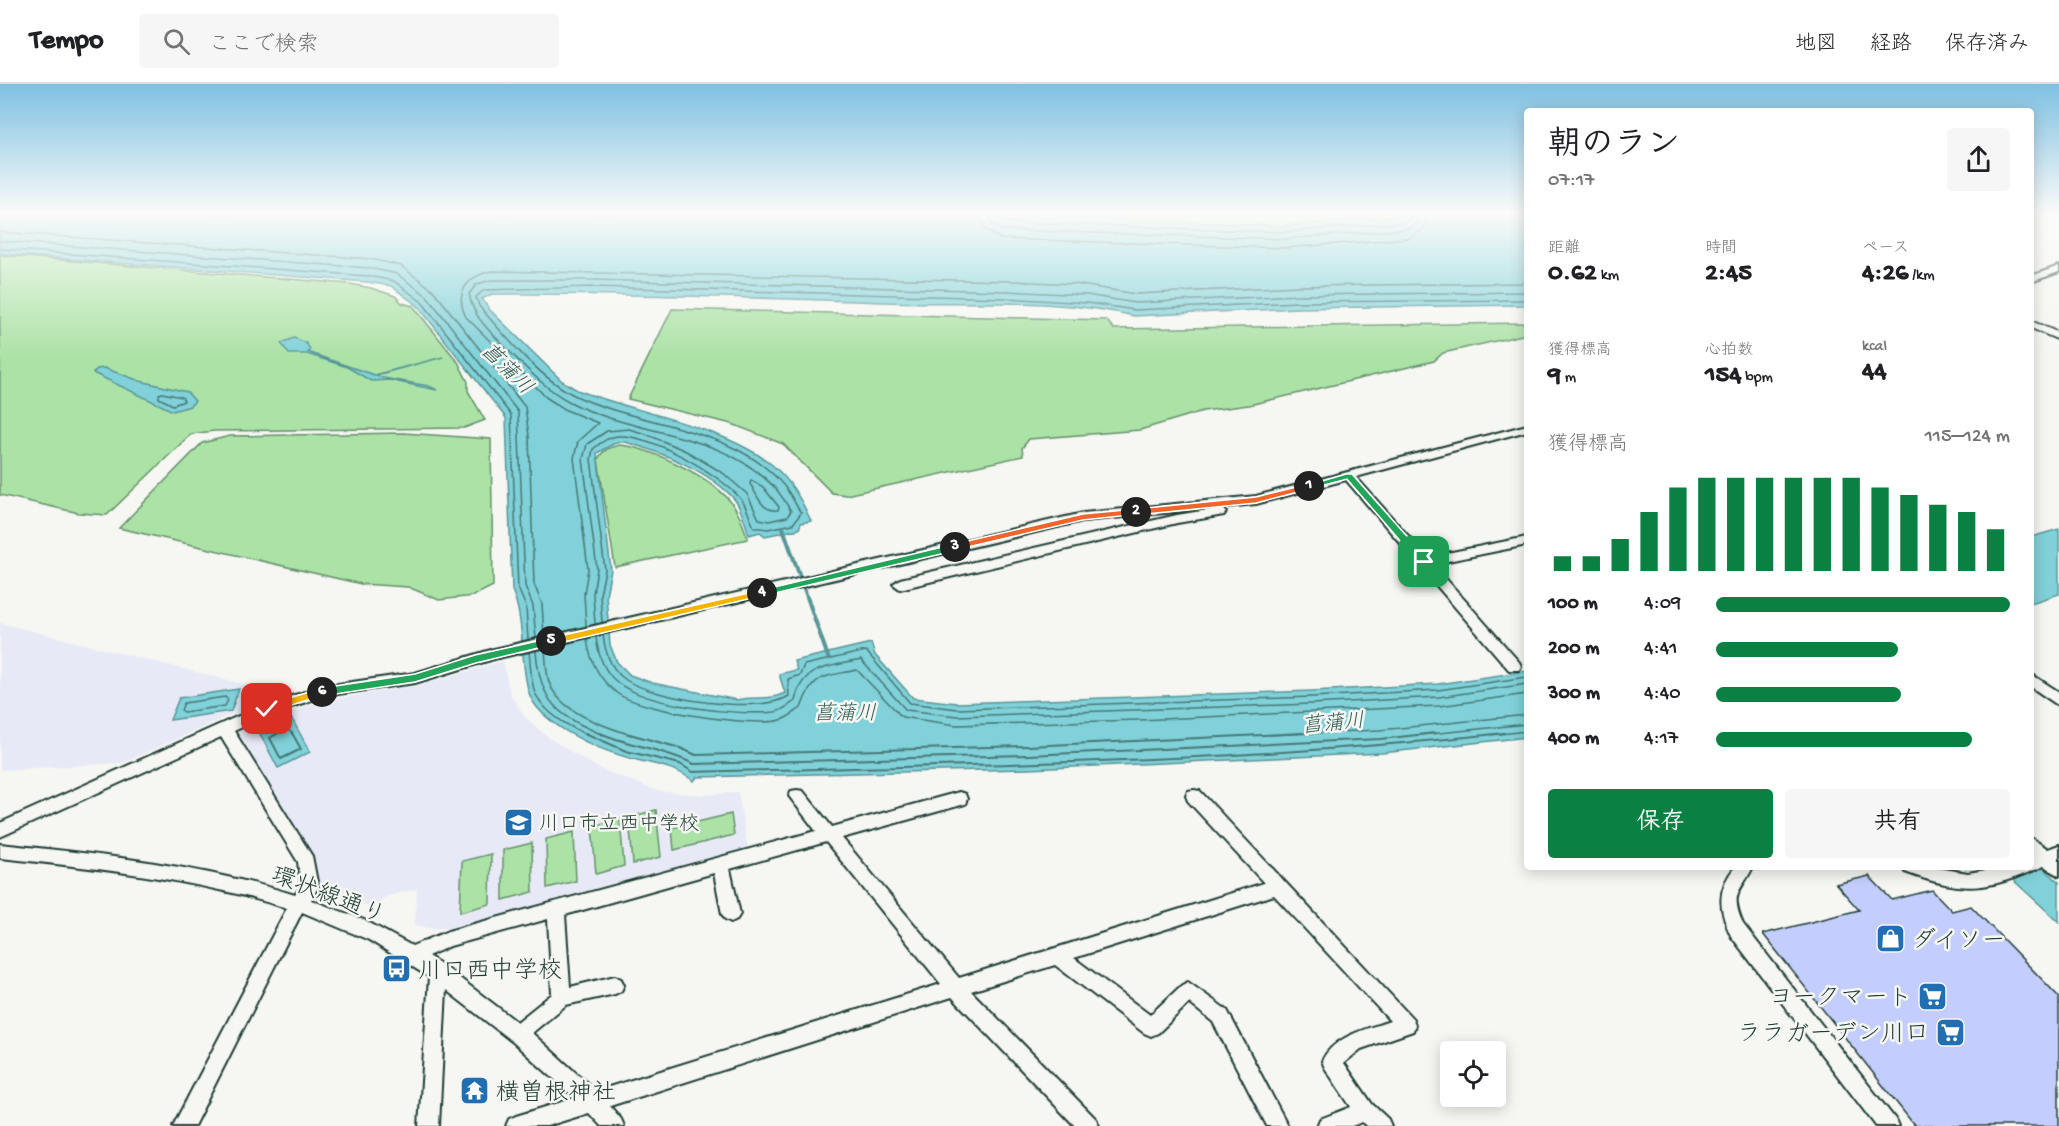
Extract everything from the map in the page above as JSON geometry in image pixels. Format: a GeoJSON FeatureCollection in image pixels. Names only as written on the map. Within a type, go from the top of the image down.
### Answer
{"type":"FeatureCollection","features":[{"type":"Feature","properties":{"kind":"street"},"geometry":{"type":"LineString","coordinates":[[2034,278],[2059,269]]}},
{"type":"Feature","properties":{"kind":"street"},"geometry":{"type":"LineString","coordinates":[[2034,325],[2059,337]]}},
{"type":"Feature","properties":{"kind":"street"},"geometry":{"type":"LineString","coordinates":[[0,830],[267,709],[324,691],[415,678],[494,654],[1083,517],[1256,500],[1524,429]]}},
{"type":"Feature","properties":{"kind":"street"},"geometry":{"type":"LineString","coordinates":[[1349,476],[1514,666]]}},
{"type":"Feature","properties":{"kind":"street"},"geometry":{"type":"LineString","coordinates":[[900,584],[1177,519],[1238,508],[1256,500]]}},
{"type":"Feature","properties":{"kind":"street"},"geometry":{"type":"LineString","coordinates":[[1424,562],[1524,542]]}},
{"type":"Feature","properties":{"kind":"street"},"geometry":{"type":"LineString","coordinates":[[2034,681],[2059,700]]}},
{"type":"Feature","properties":{"kind":"street"},"geometry":{"type":"LineString","coordinates":[[183,1126],[298,904],[310,887],[306,861],[224,728]]}},
{"type":"Feature","properties":{"kind":"street"},"geometry":{"type":"LineString","coordinates":[[797,796],[954,987],[1089,1126]]}},
{"type":"Feature","properties":{"kind":"street"},"geometry":{"type":"LineString","coordinates":[[1194,796],[1406,1025],[1355,1042],[1332,1062],[1365,1111],[1381,1126]]}},
{"type":"Feature","properties":{"kind":"street"},"geometry":{"type":"LineString","coordinates":[[411,955],[448,939],[959,799]]}},
{"type":"Feature","properties":{"kind":"street"},"geometry":{"type":"LineString","coordinates":[[2034,849],[2043,862]]}},
{"type":"Feature","properties":{"kind":"street","name":"環状線通り"},"geometry":{"type":"LineString","coordinates":[[0,850],[191,875],[298,904],[357,925],[438,972],[518,1033],[593,1100],[614,1126]]}},
{"type":"Feature","properties":{"kind":"street"},"geometry":{"type":"LineString","coordinates":[[721,864],[730,915]]}},
{"type":"Feature","properties":{"kind":"street"},"geometry":{"type":"LineString","coordinates":[[1742,870],[1732,880],[1729,892],[1729,907],[1737,930],[1888,1126]]}},
{"type":"Feature","properties":{"kind":"street"},"geometry":{"type":"LineString","coordinates":[[1920,870],[1949,879],[1970,882],[2017,870]]}},
{"type":"Feature","properties":{"kind":"street"},"geometry":{"type":"LineString","coordinates":[[516,1126],[1278,886]]}},
{"type":"Feature","properties":{"kind":"street"},"geometry":{"type":"LineString","coordinates":[[556,910],[561,998]]}},
{"type":"Feature","properties":{"kind":"street"},"geometry":{"type":"LineString","coordinates":[[1056,955],[1151,1027],[1188,991],[1220,1016],[1278,1126]]}},
{"type":"Feature","properties":{"kind":"street"},"geometry":{"type":"LineString","coordinates":[[429,1126],[438,972]]}},
{"type":"Feature","properties":{"kind":"street"},"geometry":{"type":"LineString","coordinates":[[518,1033],[561,998],[615,986]]}},
{"type":"Feature","properties":{"kind":"street"},"geometry":{"type":"LineString","coordinates":[[1327,1126],[1365,1111]]}},
{"type":"Feature","properties":{"kind":"shaded area"},"geometry":{"type":"Polygon","coordinates":[[[0,623],[280,693],[123,763],[0,770],[0,623]]]}},
{"type":"Feature","properties":{"kind":"shaded area","name":"川口市立西中学校"},"geometry":{"type":"Polygon","coordinates":[[[503,661],[510,694],[525,717],[549,738],[598,768],[657,791],[703,795],[738,792],[748,850],[462,929],[429,928],[415,925],[417,889],[388,896],[371,907],[319,888],[313,856],[237,733],[266,720],[322,701],[419,685],[503,661]]]}},
{"type":"Feature","properties":{"kind":"green space"},"geometry":{"type":"Polygon","coordinates":[[[0,262],[80,262],[350,284],[371,288],[395,296],[402,303],[413,306],[458,362],[468,382],[468,391],[485,420],[464,428],[214,431],[191,434],[107,515],[79,513],[0,495],[0,262]]]}},
{"type":"Feature","properties":{"kind":"green space"},"geometry":{"type":"Polygon","coordinates":[[[672,309],[1106,320],[1114,329],[1524,323],[1524,335],[1443,353],[1434,361],[1249,405],[1203,411],[1140,430],[1029,439],[1022,448],[1023,456],[846,495],[832,493],[783,444],[732,424],[628,399],[672,309]]]}},
{"type":"Feature","properties":{"kind":"green space"},"geometry":{"type":"Polygon","coordinates":[[[403,433],[491,439],[493,586],[473,596],[439,600],[408,587],[361,584],[119,528],[202,443],[230,436],[403,433]]]}},
{"type":"Feature","properties":{"kind":"green space"},"geometry":{"type":"Polygon","coordinates":[[[619,445],[663,457],[708,482],[733,505],[748,539],[615,567],[598,459],[604,451],[619,445]]]}},
{"type":"Feature","properties":{"kind":"green space"},"geometry":{"type":"Polygon","coordinates":[[[656,810],[661,857],[633,864],[629,817],[656,810]]]}},
{"type":"Feature","properties":{"kind":"green space"},"geometry":{"type":"Polygon","coordinates":[[[731,814],[734,835],[674,850],[672,828],[731,814]]]}},
{"type":"Feature","properties":{"kind":"green space"},"geometry":{"type":"Polygon","coordinates":[[[620,819],[624,866],[596,874],[592,826],[620,819]]]}},
{"type":"Feature","properties":{"kind":"green space"},"geometry":{"type":"Polygon","coordinates":[[[574,832],[576,881],[547,888],[546,839],[574,832]]]}},
{"type":"Feature","properties":{"kind":"green space"},"geometry":{"type":"Polygon","coordinates":[[[532,843],[533,892],[503,900],[503,850],[532,843]]]}},
{"type":"Feature","properties":{"kind":"green space"},"geometry":{"type":"Polygon","coordinates":[[[491,854],[490,904],[460,912],[462,861],[491,854]]]}},
{"type":"Feature","properties":{"kind":"water","name":"菖蒲川"},"geometry":{"type":"Polygon","coordinates":[[[100,262],[1524,262],[1524,305],[1298,308],[1134,316],[1073,306],[1010,303],[916,303],[541,294],[492,294],[482,299],[489,309],[562,381],[577,390],[705,430],[752,451],[784,476],[811,521],[801,523],[799,529],[765,536],[760,532],[749,535],[735,500],[699,472],[669,457],[625,442],[617,442],[597,453],[611,570],[606,595],[610,645],[617,662],[630,675],[652,683],[737,700],[773,697],[785,693],[779,674],[797,670],[794,661],[871,643],[875,655],[913,698],[957,703],[1312,691],[1438,684],[1524,671],[1524,737],[1382,753],[1029,769],[697,777],[694,781],[669,768],[614,753],[570,734],[556,725],[544,715],[529,693],[519,616],[512,590],[506,418],[418,306],[391,286],[367,282],[100,262]]]}},
{"type":"Feature","properties":{"kind":"water"},"geometry":{"type":"Polygon","coordinates":[[[294,338],[306,343],[310,353],[374,375],[443,357],[376,375],[429,386],[437,390],[389,380],[371,381],[347,367],[307,354],[289,354],[281,343],[294,338]]]}},
{"type":"Feature","properties":{"kind":"water"},"geometry":{"type":"Polygon","coordinates":[[[104,368],[140,381],[187,392],[195,401],[190,406],[173,411],[93,373],[97,369],[104,368]]]}},
{"type":"Feature","properties":{"kind":"water"},"geometry":{"type":"Polygon","coordinates":[[[2059,529],[2059,594],[2034,602],[2034,536],[2059,529]]]}},
{"type":"Feature","properties":{"kind":"water"},"geometry":{"type":"Polygon","coordinates":[[[239,689],[231,711],[170,720],[179,698],[239,689]]]}},
{"type":"Feature","properties":{"kind":"water"},"geometry":{"type":"Polygon","coordinates":[[[292,719],[310,752],[278,768],[260,734],[292,719]]]}},
{"type":"Feature","properties":{"kind":"water"},"geometry":{"type":"Polygon","coordinates":[[[2034,860],[2059,882],[2059,922],[2002,870],[2034,870],[2034,860]]]}},
{"type":"Feature","properties":{"kind":"building","name":"ララガーデン川口"},"geometry":{"type":"Polygon","coordinates":[[[1869,876],[1892,900],[1932,890],[1952,911],[1971,906],[2059,997],[2059,1126],[1915,1126],[1763,934],[1859,910],[1836,884],[1869,876]]]}},
{"type":"Feature","properties":{"kind":"waterway"},"geometry":{"type":"LineString","coordinates":[[783,528],[828,657]]}},
{"type":"Feature","properties":{"kind":"place","name":"川口市立西中学校"},"geometry":{"type":"Point","coordinates":[518,822]}},
{"type":"Feature","properties":{"kind":"place","name":"ダイソー"},"geometry":{"type":"Point","coordinates":[1891,939]}},
{"type":"Feature","properties":{"kind":"place","name":"川口西中学校"},"geometry":{"type":"Point","coordinates":[397,969]}},
{"type":"Feature","properties":{"kind":"place","name":"ヨークマート"},"geometry":{"type":"Point","coordinates":[1933,996]}},
{"type":"Feature","properties":{"kind":"place","name":"ララガーデン川口"},"geometry":{"type":"Point","coordinates":[1950,1032]}},
{"type":"Feature","properties":{"kind":"place","name":"横曽根神社"},"geometry":{"type":"Point","coordinates":[475,1091]}},
{"type":"Feature","properties":{"kind":"route"},"geometry":{"type":"LineString","coordinates":[[267,709],[324,691],[415,678],[494,654],[1083,517],[1256,500],[1349,476],[1424,562]]}}]}
